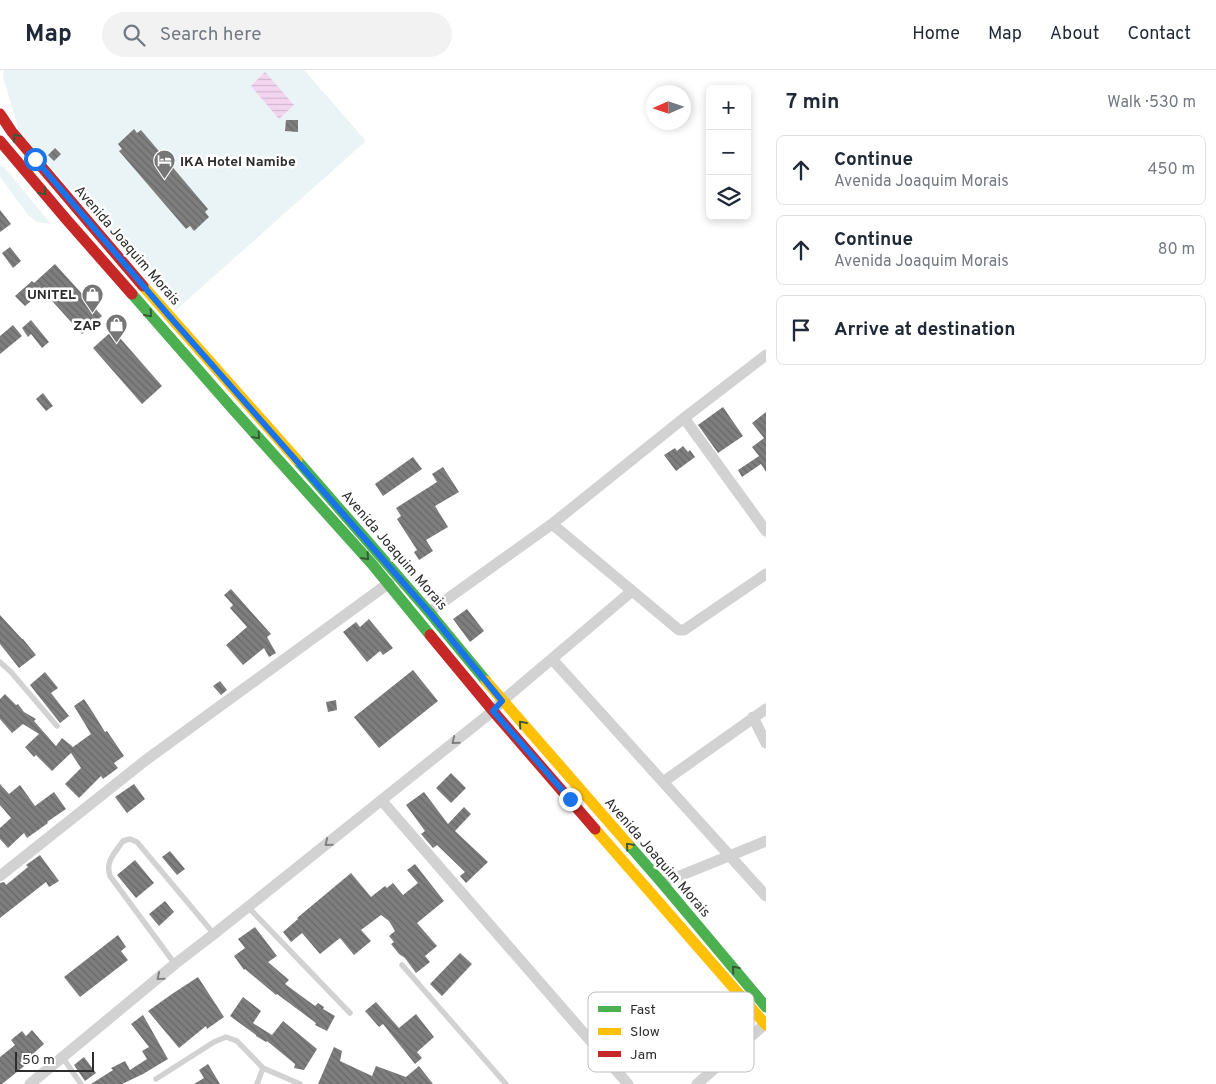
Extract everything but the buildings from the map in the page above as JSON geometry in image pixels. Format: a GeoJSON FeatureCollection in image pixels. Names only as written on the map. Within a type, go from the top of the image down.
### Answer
{"type":"FeatureCollection","features":[{"type":"Feature","properties":{"kind":"street","name":"Avenida Joaquim Morais"},"geometry":{"type":"LineString","coordinates":[[0,114],[18,139],[170,317],[429,612],[502,701],[662,883],[753,992]]}},
{"type":"Feature","properties":{"kind":"street","name":"Avenida Joaquim Morais"},"geometry":{"type":"LineString","coordinates":[[0,141],[230,406],[388,583],[493,711],[737,992]]}},
{"type":"Feature","properties":{"kind":"street"},"geometry":{"type":"LineString","coordinates":[[429,612],[552,524],[766,355]]}},
{"type":"Feature","properties":{"kind":"street"},"geometry":{"type":"LineString","coordinates":[[684,418],[766,531]]}},
{"type":"Feature","properties":{"kind":"street"},"geometry":{"type":"LineString","coordinates":[[552,524],[679,630],[684,630],[766,574]]}},
{"type":"Feature","properties":{"kind":"street"},"geometry":{"type":"LineString","coordinates":[[0,876],[146,760],[388,583]]}},
{"type":"Feature","properties":{"kind":"street"},"geometry":{"type":"LineString","coordinates":[[30,1084],[175,964],[493,711],[502,701],[632,591]]}},
{"type":"Feature","properties":{"kind":"street"},"geometry":{"type":"LineString","coordinates":[[552,659],[766,896]]}},
{"type":"Feature","properties":{"kind":"street"},"geometry":{"type":"LineString","coordinates":[[664,782],[766,709]]}},
{"type":"Feature","properties":{"kind":"street"},"geometry":{"type":"LineString","coordinates":[[753,717],[766,743]]}},
{"type":"Feature","properties":{"kind":"street"},"geometry":{"type":"LineString","coordinates":[[382,801],[588,1038]]}},
{"type":"Feature","properties":{"kind":"street"},"geometry":{"type":"LineString","coordinates":[[662,883],[766,841]]}},
{"type":"Feature","properties":{"kind":"street","name":"Avenida Joaquim Morais"},"geometry":{"type":"LineString","coordinates":[[754,993],[766,1007]]}},
{"type":"Feature","properties":{"kind":"street","name":"Avenida Joaquim Morais"},"geometry":{"type":"LineString","coordinates":[[754,1011],[766,1025]]}},
{"type":"Feature","properties":{"kind":"street"},"geometry":{"type":"LineString","coordinates":[[754,1035],[766,1025]]}},
{"type":"Feature","properties":{"kind":"street"},"geometry":{"type":"LineString","coordinates":[[618,1072],[628,1084]]}},
{"type":"Feature","properties":{"kind":"street"},"geometry":{"type":"LineString","coordinates":[[697,1084],[711,1072]]}},
{"type":"Feature","properties":{"kind":"lane"},"geometry":{"type":"LineString","coordinates":[[0,662],[11,672],[57,726]]}},
{"type":"Feature","properties":{"kind":"lane"},"geometry":{"type":"LineString","coordinates":[[175,964],[110,876],[108,862],[122,841],[130,839],[137,842],[214,934]]}},
{"type":"Feature","properties":{"kind":"lane"},"geometry":{"type":"LineString","coordinates":[[248,907],[350,1013]]}},
{"type":"Feature","properties":{"kind":"lane"},"geometry":{"type":"LineString","coordinates":[[402,965],[506,1084]]}},
{"type":"Feature","properties":{"kind":"lane"},"geometry":{"type":"LineString","coordinates":[[156,1079],[226,1036],[237,1041],[263,1068],[300,1084]]}},
{"type":"Feature","properties":{"kind":"lane"},"geometry":{"type":"LineString","coordinates":[[63,1058],[81,1084]]}},
{"type":"Feature","properties":{"kind":"lane"},"geometry":{"type":"LineString","coordinates":[[257,1084],[263,1068]]}},
{"type":"Feature","properties":{"kind":"shaded area"},"geometry":{"type":"Polygon","coordinates":[[[5,70],[304,70],[366,141],[176,310],[19,131],[3,77],[5,70]]]}},
{"type":"Feature","properties":{"kind":"shaded area"},"geometry":{"type":"Polygon","coordinates":[[[265,72],[294,105],[279,119],[251,86],[265,72]]]}},
{"type":"Feature","properties":{"kind":"shaded area"},"geometry":{"type":"Polygon","coordinates":[[[0,165],[4,167],[51,224],[37,222],[28,215],[0,177],[0,165]]]}},
{"type":"Feature","properties":{"kind":"traffic: fast"},"geometry":{"type":"LineString","coordinates":[[132,294],[372,564],[430,635]]}},
{"type":"Feature","properties":{"kind":"traffic: fast"},"geometry":{"type":"LineString","coordinates":[[297,460],[429,612],[486,681]]}},
{"type":"Feature","properties":{"kind":"traffic: fast"},"geometry":{"type":"LineString","coordinates":[[628,844],[753,992]]}},
{"type":"Feature","properties":{"kind":"traffic: fast"},"geometry":{"type":"LineString","coordinates":[[754,993],[766,1007]]}},
{"type":"Feature","properties":{"kind":"traffic: slow"},"geometry":{"type":"LineString","coordinates":[[143,286],[297,460]]}},
{"type":"Feature","properties":{"kind":"traffic: slow"},"geometry":{"type":"LineString","coordinates":[[486,681],[628,844]]}},
{"type":"Feature","properties":{"kind":"traffic: slow"},"geometry":{"type":"LineString","coordinates":[[595,829],[737,992]]}},
{"type":"Feature","properties":{"kind":"traffic: slow"},"geometry":{"type":"LineString","coordinates":[[754,1011],[766,1025]]}},
{"type":"Feature","properties":{"kind":"traffic: jam"},"geometry":{"type":"LineString","coordinates":[[0,114],[12,132],[143,286]]}},
{"type":"Feature","properties":{"kind":"traffic: jam"},"geometry":{"type":"LineString","coordinates":[[0,141],[132,294]]}},
{"type":"Feature","properties":{"kind":"traffic: jam"},"geometry":{"type":"LineString","coordinates":[[430,635],[595,829]]}},
{"type":"Feature","properties":{"kind":"place","name":"IKA Hotel Namibe"},"geometry":{"type":"Point","coordinates":[164,180]}},
{"type":"Feature","properties":{"kind":"place","name":"UNITEL"},"geometry":{"type":"Point","coordinates":[92,313]}},
{"type":"Feature","properties":{"kind":"place","name":"ZAP"},"geometry":{"type":"Point","coordinates":[117,344]}},
{"type":"Feature","properties":{"kind":"route"},"geometry":{"type":"LineString","coordinates":[[35,159],[170,317],[429,612],[502,701],[493,711],[570,799]]}}]}
